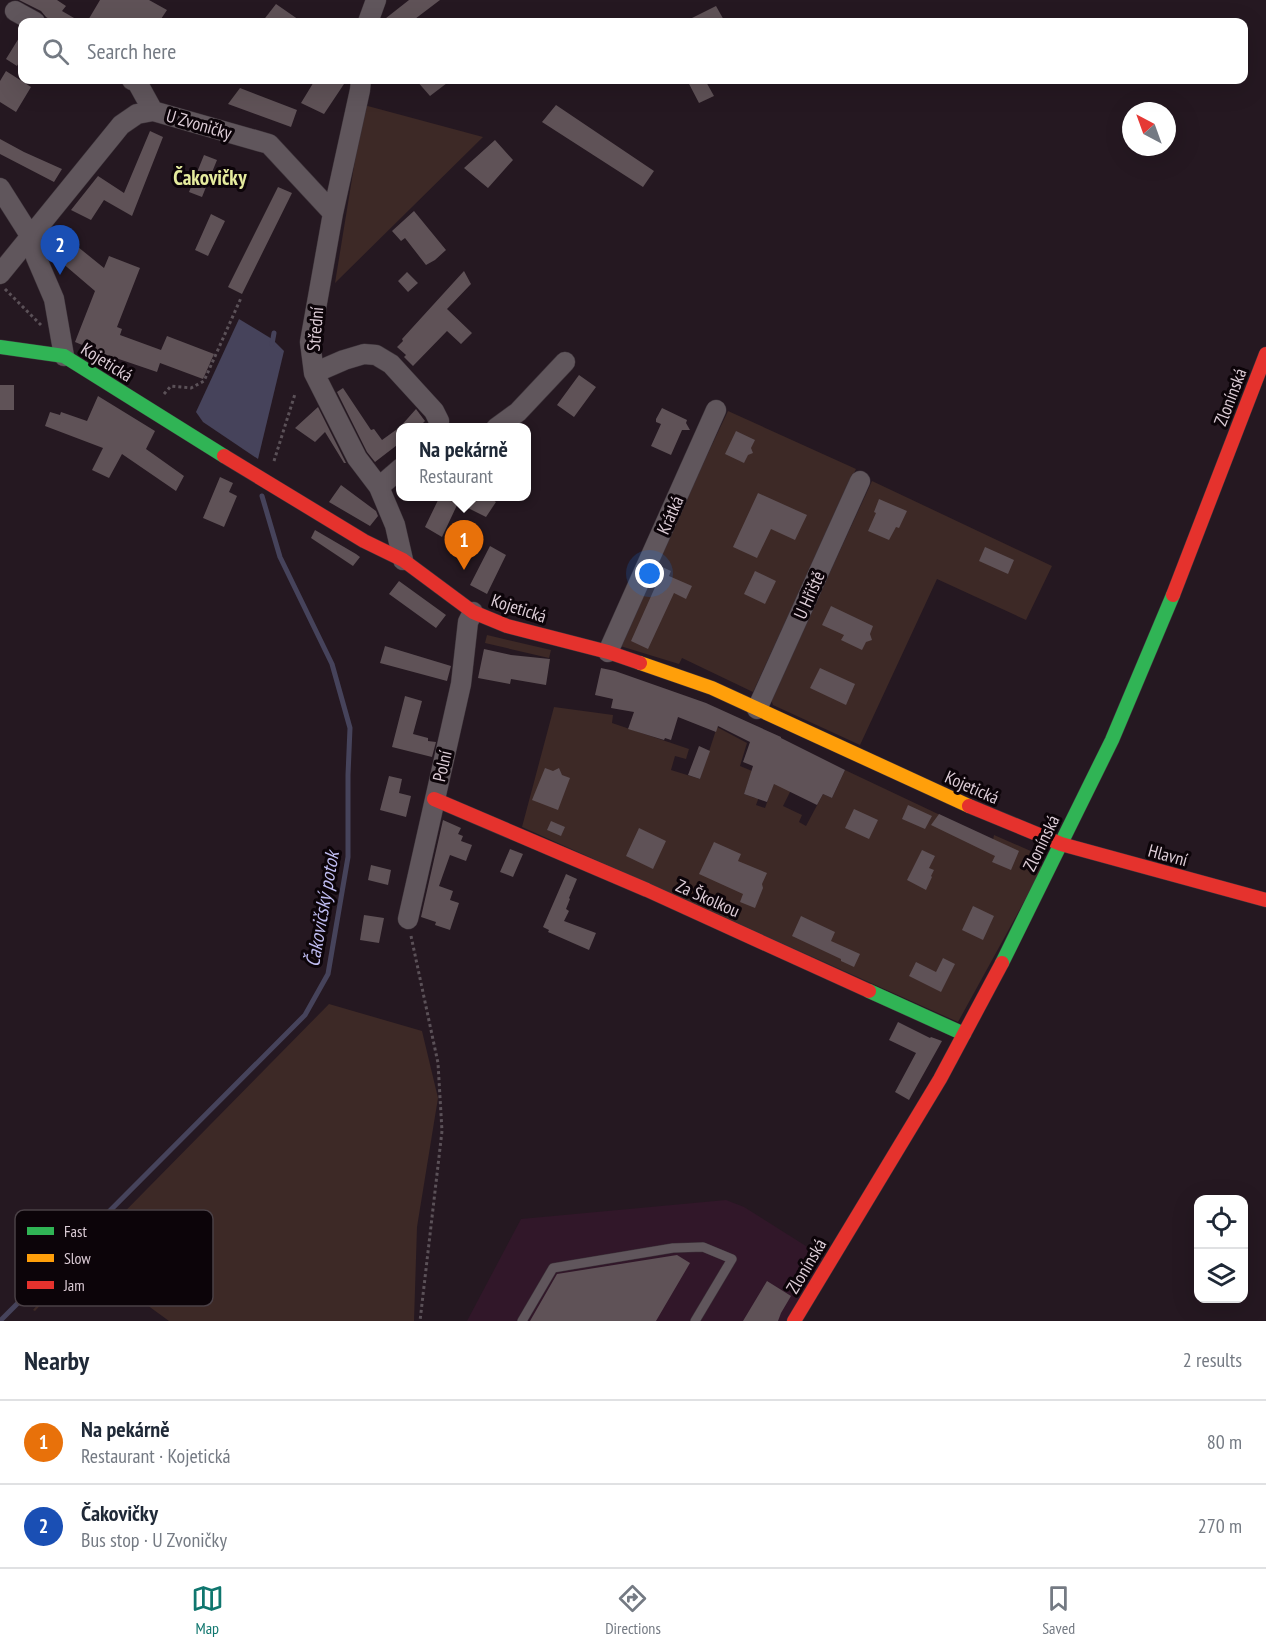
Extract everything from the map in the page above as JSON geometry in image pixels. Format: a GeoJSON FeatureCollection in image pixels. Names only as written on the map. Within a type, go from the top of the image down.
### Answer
{"type":"FeatureCollection","features":[{"type":"Feature","properties":{"kind":"street"},"geometry":{"type":"LineString","coordinates":[[369,18],[376,0]]}},
{"type":"Feature","properties":{"kind":"street"},"geometry":{"type":"LineString","coordinates":[[15,10],[28,18]]}},
{"type":"Feature","properties":{"kind":"street"},"geometry":{"type":"LineString","coordinates":[[138,84],[153,111]]}},
{"type":"Feature","properties":{"kind":"street","name":"Střední"},"geometry":{"type":"LineString","coordinates":[[361,84],[333,213],[310,342],[314,373],[357,458],[379,487],[395,525],[403,560]]}},
{"type":"Feature","properties":{"kind":"street","name":"U Zvoničky"},"geometry":{"type":"LineString","coordinates":[[0,274],[121,125],[137,114],[153,111],[269,144],[333,213]]}},
{"type":"Feature","properties":{"kind":"street"},"geometry":{"type":"LineString","coordinates":[[0,188],[31,237],[36,257],[54,299],[62,349]]}},
{"type":"Feature","properties":{"kind":"street","name":"Kojetická"},"geometry":{"type":"LineString","coordinates":[[0,346],[62,349],[268,482],[364,541],[403,560],[473,612],[507,626],[609,652],[712,688],[981,812],[1061,844]]}},
{"type":"Feature","properties":{"kind":"street"},"geometry":{"type":"LineString","coordinates":[[314,373],[364,354],[376,355],[391,364],[434,411],[439,423]]}},
{"type":"Feature","properties":{"kind":"street","name":"Zlonínská"},"geometry":{"type":"LineString","coordinates":[[794,1321],[934,1089],[1011,946],[1061,844],[1121,719],[1170,602],[1266,354]]}},
{"type":"Feature","properties":{"kind":"street"},"geometry":{"type":"LineString","coordinates":[[503,423],[518,412],[565,362]]}},
{"type":"Feature","properties":{"kind":"street","name":"Krátká"},"geometry":{"type":"LineString","coordinates":[[609,652],[716,410]]}},
{"type":"Feature","properties":{"kind":"street"},"geometry":{"type":"LineString","coordinates":[[379,487],[396,472]]}},
{"type":"Feature","properties":{"kind":"street","name":"U Hřiště"},"geometry":{"type":"LineString","coordinates":[[757,709],[860,481]]}},
{"type":"Feature","properties":{"kind":"street","name":"Polní"},"geometry":{"type":"LineString","coordinates":[[408,919],[461,684],[468,622],[473,612]]}},
{"type":"Feature","properties":{"kind":"street","name":"Za Školkou"},"geometry":{"type":"LineString","coordinates":[[434,799],[647,890],[964,1034]]}},
{"type":"Feature","properties":{"kind":"street","name":"Hlavní"},"geometry":{"type":"LineString","coordinates":[[1061,844],[1266,900]]}},
{"type":"Feature","properties":{"kind":"lane"},"geometry":{"type":"LineString","coordinates":[[522,1321],[554,1268],[673,1248],[703,1246],[732,1259],[695,1321]]}},
{"type":"Feature","properties":{"kind":"path"},"geometry":{"type":"LineString","coordinates":[[0,283],[62,349]]}},
{"type":"Feature","properties":{"kind":"path"},"geometry":{"type":"LineString","coordinates":[[162,397],[165,390],[171,386],[190,388],[204,381],[241,298]]}},
{"type":"Feature","properties":{"kind":"path"},"geometry":{"type":"LineString","coordinates":[[268,482],[295,394]]}},
{"type":"Feature","properties":{"kind":"path"},"geometry":{"type":"LineString","coordinates":[[408,919],[438,1063],[442,1131],[420,1321]]}},
{"type":"Feature","properties":{"kind":"shaded area"},"geometry":{"type":"Polygon","coordinates":[[[364,105],[483,137],[335,283],[364,105]]]}},
{"type":"Feature","properties":{"kind":"shaded area"},"geometry":{"type":"Polygon","coordinates":[[[239,319],[272,339],[284,351],[258,459],[203,422],[196,412],[239,319]]]}},
{"type":"Feature","properties":{"kind":"shaded area"},"geometry":{"type":"Polygon","coordinates":[[[728,411],[856,469],[753,692],[682,658],[679,664],[617,645],[728,411]]]}},
{"type":"Feature","properties":{"kind":"shaded area"},"geometry":{"type":"Polygon","coordinates":[[[872,481],[1052,566],[1026,620],[937,579],[860,745],[773,705],[771,700],[872,481]]]}},
{"type":"Feature","properties":{"kind":"shaded area"},"geometry":{"type":"Polygon","coordinates":[[[487,635],[551,650],[549,658],[485,643],[487,635]]]}},
{"type":"Feature","properties":{"kind":"shaded area"},"geometry":{"type":"Polygon","coordinates":[[[554,707],[613,715],[612,723],[689,749],[686,759],[675,756],[671,770],[700,779],[717,727],[747,743],[740,766],[752,771],[744,794],[755,798],[762,778],[766,778],[756,805],[765,808],[775,780],[791,790],[783,806],[802,815],[799,822],[806,826],[823,794],[832,798],[845,770],[993,840],[994,835],[1033,852],[1042,869],[958,1022],[522,827],[554,707]]]}},
{"type":"Feature","properties":{"kind":"shaded area"},"geometry":{"type":"Polygon","coordinates":[[[329,1004],[422,1031],[438,1098],[417,1227],[414,1321],[169,1321],[148,1306],[213,1306],[213,1210],[126,1210],[329,1004]]]}},
{"type":"Feature","properties":{"kind":"shaded area"},"geometry":{"type":"Polygon","coordinates":[[[726,1200],[744,1207],[828,1260],[788,1321],[467,1321],[521,1219],[726,1200]]]}},
{"type":"Feature","properties":{"kind":"building"},"geometry":{"type":"Polygon","coordinates":[[[19,0],[57,0],[66,6],[62,11],[74,18],[48,18],[41,11],[19,0]]]}},
{"type":"Feature","properties":{"kind":"building"},"geometry":{"type":"Polygon","coordinates":[[[100,0],[149,0],[167,10],[162,18],[89,18],[100,0]]]}},
{"type":"Feature","properties":{"kind":"building"},"geometry":{"type":"Polygon","coordinates":[[[409,0],[440,0],[416,18],[386,18],[409,0]]]}},
{"type":"Feature","properties":{"kind":"building"},"geometry":{"type":"Polygon","coordinates":[[[276,4],[296,18],[265,18],[276,4]]]}},
{"type":"Feature","properties":{"kind":"building"},"geometry":{"type":"Polygon","coordinates":[[[716,6],[723,18],[692,18],[716,6]]]}},
{"type":"Feature","properties":{"kind":"building"},"geometry":{"type":"Polygon","coordinates":[[[18,40],[17,66],[6,59],[18,40]]]}},
{"type":"Feature","properties":{"kind":"building"},"geometry":{"type":"Polygon","coordinates":[[[6,71],[18,79],[18,84],[26,84],[31,87],[16,112],[0,102],[0,81],[6,71]]]}},
{"type":"Feature","properties":{"kind":"building"},"geometry":{"type":"Polygon","coordinates":[[[313,84],[344,84],[324,114],[301,103],[313,84]]]}},
{"type":"Feature","properties":{"kind":"building"},"geometry":{"type":"Polygon","coordinates":[[[420,84],[446,84],[430,96],[420,84]]]}},
{"type":"Feature","properties":{"kind":"building"},"geometry":{"type":"Polygon","coordinates":[[[689,84],[707,84],[714,96],[699,103],[689,84]]]}},
{"type":"Feature","properties":{"kind":"building"},"geometry":{"type":"Polygon","coordinates":[[[240,88],[297,110],[291,127],[228,104],[240,88]]]}},
{"type":"Feature","properties":{"kind":"building"},"geometry":{"type":"Polygon","coordinates":[[[556,105],[654,171],[643,187],[542,122],[556,105]]]}},
{"type":"Feature","properties":{"kind":"building"},"geometry":{"type":"Polygon","coordinates":[[[150,131],[163,137],[132,216],[104,200],[91,220],[71,210],[98,176],[124,193],[150,131]]]}},
{"type":"Feature","properties":{"kind":"building"},"geometry":{"type":"Polygon","coordinates":[[[0,139],[62,169],[54,182],[0,154],[0,139]]]}},
{"type":"Feature","properties":{"kind":"building"},"geometry":{"type":"Polygon","coordinates":[[[495,140],[513,160],[488,188],[464,168],[495,140]]]}},
{"type":"Feature","properties":{"kind":"building"},"geometry":{"type":"Polygon","coordinates":[[[204,155],[217,160],[202,197],[189,192],[204,155]]]}},
{"type":"Feature","properties":{"kind":"building"},"geometry":{"type":"Polygon","coordinates":[[[278,187],[292,193],[242,294],[228,287],[278,187]]]}},
{"type":"Feature","properties":{"kind":"building"},"geometry":{"type":"Polygon","coordinates":[[[414,211],[446,250],[426,265],[405,238],[401,241],[392,231],[414,211]]]}},
{"type":"Feature","properties":{"kind":"building"},"geometry":{"type":"Polygon","coordinates":[[[211,214],[225,221],[208,256],[195,250],[211,214]]]}},
{"type":"Feature","properties":{"kind":"building"},"geometry":{"type":"Polygon","coordinates":[[[57,230],[104,268],[109,256],[140,268],[117,327],[122,329],[120,335],[161,350],[167,336],[214,354],[203,379],[160,363],[157,372],[75,342],[95,291],[47,250],[45,242],[57,230]]]}},
{"type":"Feature","properties":{"kind":"building"},"geometry":{"type":"Polygon","coordinates":[[[464,271],[471,284],[447,309],[472,333],[461,344],[447,331],[413,366],[397,347],[464,271]]]}},
{"type":"Feature","properties":{"kind":"building"},"geometry":{"type":"Polygon","coordinates":[[[407,272],[418,283],[408,292],[398,281],[407,272]]]}},
{"type":"Feature","properties":{"kind":"building"},"geometry":{"type":"Polygon","coordinates":[[[579,375],[596,387],[574,417],[557,405],[579,375]]]}},
{"type":"Feature","properties":{"kind":"building"},"geometry":{"type":"Polygon","coordinates":[[[0,385],[14,385],[14,410],[0,410],[0,385]]]}},
{"type":"Feature","properties":{"kind":"building"},"geometry":{"type":"Polygon","coordinates":[[[343,388],[371,430],[374,429],[382,440],[396,430],[396,446],[375,462],[367,452],[337,392],[343,388]]]}},
{"type":"Feature","properties":{"kind":"building"},"geometry":{"type":"Polygon","coordinates":[[[98,396],[155,431],[146,449],[184,476],[176,491],[122,454],[109,478],[92,470],[103,448],[45,426],[50,412],[60,415],[61,412],[87,421],[98,396]]]}},
{"type":"Feature","properties":{"kind":"building"},"geometry":{"type":"Polygon","coordinates":[[[318,407],[346,463],[325,432],[315,442],[295,428],[318,407]]]}},
{"type":"Feature","properties":{"kind":"building"},"geometry":{"type":"Polygon","coordinates":[[[662,408],[687,420],[686,423],[690,430],[682,430],[671,455],[651,446],[661,424],[656,422],[656,419],[662,408]]]}},
{"type":"Feature","properties":{"kind":"building"},"geometry":{"type":"Polygon","coordinates":[[[416,409],[425,421],[423,423],[404,423],[416,409]]]}},
{"type":"Feature","properties":{"kind":"building"},"geometry":{"type":"Polygon","coordinates":[[[736,431],[755,440],[751,448],[753,453],[748,455],[744,463],[725,454],[736,431]]]}},
{"type":"Feature","properties":{"kind":"building"},"geometry":{"type":"Polygon","coordinates":[[[220,477],[233,483],[229,492],[237,496],[224,527],[203,518],[220,477]]]}},
{"type":"Feature","properties":{"kind":"building"},"geometry":{"type":"Polygon","coordinates":[[[341,485],[376,511],[378,516],[370,526],[329,502],[341,485]]]}},
{"type":"Feature","properties":{"kind":"building"},"geometry":{"type":"Polygon","coordinates":[[[758,493],[807,515],[795,540],[771,529],[757,558],[733,547],[758,493]]]}},
{"type":"Feature","properties":{"kind":"building"},"geometry":{"type":"Polygon","coordinates":[[[879,499],[907,511],[899,528],[896,527],[889,540],[868,531],[879,499]]]}},
{"type":"Feature","properties":{"kind":"building"},"geometry":{"type":"Polygon","coordinates":[[[438,501],[496,502],[486,517],[458,503],[442,537],[425,527],[438,501]]]}},
{"type":"Feature","properties":{"kind":"building"},"geometry":{"type":"Polygon","coordinates":[[[315,530],[360,557],[353,566],[311,538],[315,530]]]}},
{"type":"Feature","properties":{"kind":"building"},"geometry":{"type":"Polygon","coordinates":[[[490,546],[506,555],[487,594],[470,585],[490,546]]]}},
{"type":"Feature","properties":{"kind":"building"},"geometry":{"type":"Polygon","coordinates":[[[985,547],[1014,560],[1008,574],[979,561],[985,547]]]}},
{"type":"Feature","properties":{"kind":"building"},"geometry":{"type":"Polygon","coordinates":[[[660,566],[671,571],[669,576],[692,586],[686,599],[674,593],[648,649],[631,641],[656,585],[652,583],[660,566]]]}},
{"type":"Feature","properties":{"kind":"building"},"geometry":{"type":"Polygon","coordinates":[[[755,571],[776,581],[765,604],[744,594],[755,571]]]}},
{"type":"Feature","properties":{"kind":"building"},"geometry":{"type":"Polygon","coordinates":[[[399,581],[446,615],[436,628],[389,594],[399,581]]]}},
{"type":"Feature","properties":{"kind":"building"},"geometry":{"type":"Polygon","coordinates":[[[831,606],[873,626],[870,634],[872,640],[866,642],[862,650],[841,640],[844,635],[822,625],[831,606]]]}},
{"type":"Feature","properties":{"kind":"building"},"geometry":{"type":"Polygon","coordinates":[[[385,646],[451,666],[447,681],[380,663],[385,646]]]}},
{"type":"Feature","properties":{"kind":"building"},"geometry":{"type":"Polygon","coordinates":[[[484,649],[511,655],[550,659],[546,685],[511,679],[510,684],[478,678],[484,649]]]}},
{"type":"Feature","properties":{"kind":"building"},"geometry":{"type":"Polygon","coordinates":[[[601,668],[706,703],[781,737],[845,770],[832,798],[823,794],[817,805],[774,784],[767,802],[744,794],[753,766],[743,762],[750,742],[718,726],[716,732],[678,717],[671,740],[628,729],[634,712],[611,708],[613,699],[595,695],[601,668]]]}},
{"type":"Feature","properties":{"kind":"building"},"geometry":{"type":"Polygon","coordinates":[[[820,668],[855,684],[846,705],[810,688],[820,668]]]}},
{"type":"Feature","properties":{"kind":"building"},"geometry":{"type":"Polygon","coordinates":[[[405,696],[422,701],[413,734],[436,742],[432,757],[392,747],[405,696]]]}},
{"type":"Feature","properties":{"kind":"building"},"geometry":{"type":"Polygon","coordinates":[[[699,746],[710,751],[700,779],[688,775],[699,746]]]}},
{"type":"Feature","properties":{"kind":"building"},"geometry":{"type":"Polygon","coordinates":[[[545,768],[553,771],[559,768],[562,775],[570,778],[558,810],[532,800],[545,768]]]}},
{"type":"Feature","properties":{"kind":"building"},"geometry":{"type":"Polygon","coordinates":[[[389,776],[402,779],[399,793],[411,796],[406,817],[380,810],[389,776]]]}},
{"type":"Feature","properties":{"kind":"building"},"geometry":{"type":"Polygon","coordinates":[[[908,805],[932,816],[925,829],[902,819],[908,805]]]}},
{"type":"Feature","properties":{"kind":"building"},"geometry":{"type":"Polygon","coordinates":[[[854,809],[878,820],[869,839],[845,828],[854,809]]]}},
{"type":"Feature","properties":{"kind":"building"},"geometry":{"type":"Polygon","coordinates":[[[939,814],[1019,851],[1011,870],[992,862],[995,856],[931,825],[939,814]]]}},
{"type":"Feature","properties":{"kind":"building"},"geometry":{"type":"Polygon","coordinates":[[[443,820],[461,828],[458,834],[463,836],[461,841],[472,845],[466,861],[450,855],[439,886],[453,891],[450,900],[459,903],[450,930],[421,917],[443,820]]]}},
{"type":"Feature","properties":{"kind":"building"},"geometry":{"type":"Polygon","coordinates":[[[551,821],[565,827],[561,836],[547,830],[551,821]]]}},
{"type":"Feature","properties":{"kind":"building"},"geometry":{"type":"Polygon","coordinates":[[[639,828],[666,841],[653,869],[626,856],[639,828]]]}},
{"type":"Feature","properties":{"kind":"building"},"geometry":{"type":"Polygon","coordinates":[[[714,842],[741,854],[738,861],[767,873],[755,908],[740,902],[743,894],[699,874],[714,842]]]}},
{"type":"Feature","properties":{"kind":"building"},"geometry":{"type":"Polygon","coordinates":[[[510,849],[523,854],[513,877],[500,872],[510,849]]]}},
{"type":"Feature","properties":{"kind":"building"},"geometry":{"type":"Polygon","coordinates":[[[922,850],[935,856],[929,868],[934,870],[926,890],[907,880],[922,850]]]}},
{"type":"Feature","properties":{"kind":"building"},"geometry":{"type":"Polygon","coordinates":[[[371,865],[391,870],[388,885],[368,880],[371,865]]]}},
{"type":"Feature","properties":{"kind":"building"},"geometry":{"type":"Polygon","coordinates":[[[566,874],[577,879],[569,898],[566,909],[569,911],[564,921],[596,933],[589,950],[548,932],[549,930],[543,927],[566,874]]]}},
{"type":"Feature","properties":{"kind":"building"},"geometry":{"type":"Polygon","coordinates":[[[973,906],[994,916],[983,940],[962,930],[973,906]]]}},
{"type":"Feature","properties":{"kind":"building"},"geometry":{"type":"Polygon","coordinates":[[[364,915],[384,918],[379,943],[360,940],[364,915]]]}},
{"type":"Feature","properties":{"kind":"building"},"geometry":{"type":"Polygon","coordinates":[[[801,916],[835,932],[831,941],[860,954],[854,967],[792,936],[801,916]]]}},
{"type":"Feature","properties":{"kind":"building"},"geometry":{"type":"Polygon","coordinates":[[[943,958],[955,964],[941,992],[909,976],[916,962],[936,972],[943,958]]]}},
{"type":"Feature","properties":{"kind":"building"},"geometry":{"type":"Polygon","coordinates":[[[898,1022],[930,1038],[942,1041],[909,1100],[895,1092],[916,1053],[889,1040],[898,1022]]]}},
{"type":"Feature","properties":{"kind":"building"},"geometry":{"type":"Polygon","coordinates":[[[677,1255],[690,1263],[656,1321],[530,1321],[557,1274],[677,1255]]]}},
{"type":"Feature","properties":{"kind":"building"},"geometry":{"type":"Polygon","coordinates":[[[767,1281],[791,1296],[778,1321],[743,1321],[767,1281]]]}},
{"type":"Feature","properties":{"kind":"waterway","name":"Čakovičský potok"},"geometry":{"type":"LineString","coordinates":[[272,344],[274,333]]}},
{"type":"Feature","properties":{"kind":"waterway","name":"Čakovičský potok"},"geometry":{"type":"LineString","coordinates":[[111,1210],[305,1015],[328,974],[348,857],[350,728],[332,664],[280,557],[262,496]]}},
{"type":"Feature","properties":{"kind":"waterway","name":"Čakovičský potok"},"geometry":{"type":"LineString","coordinates":[[0,1321],[15,1306]]}},
{"type":"Feature","properties":{"kind":"traffic: fast"},"geometry":{"type":"LineString","coordinates":[[0,347],[64,356],[224,456]]}},
{"type":"Feature","properties":{"kind":"traffic: fast"},"geometry":{"type":"LineString","coordinates":[[1002,963],[1112,740],[1173,595]]}},
{"type":"Feature","properties":{"kind":"traffic: fast"},"geometry":{"type":"LineString","coordinates":[[869,991],[964,1034]]}},
{"type":"Feature","properties":{"kind":"traffic: slow"},"geometry":{"type":"LineString","coordinates":[[640,663],[712,688],[969,806]]}},
{"type":"Feature","properties":{"kind":"traffic: jam"},"geometry":{"type":"LineString","coordinates":[[1173,595],[1266,354]]}},
{"type":"Feature","properties":{"kind":"traffic: jam"},"geometry":{"type":"LineString","coordinates":[[224,456],[364,541],[403,560],[473,612],[507,626],[608,652],[640,663]]}},
{"type":"Feature","properties":{"kind":"traffic: jam"},"geometry":{"type":"LineString","coordinates":[[434,799],[647,890],[869,991]]}},
{"type":"Feature","properties":{"kind":"traffic: jam"},"geometry":{"type":"LineString","coordinates":[[969,806],[1061,844],[1266,900]]}},
{"type":"Feature","properties":{"kind":"traffic: jam"},"geometry":{"type":"LineString","coordinates":[[794,1321],[940,1079],[1002,963]]}},
{"type":"Feature","properties":{"kind":"place","name":"Čakovičky"},"geometry":{"type":"Point","coordinates":[60,275]}},
{"type":"Feature","properties":{"kind":"place","name":"Na pekárně"},"geometry":{"type":"Point","coordinates":[464,570]}},
{"type":"Feature","properties":{"kind":"district","name":"Čakovičky"},"geometry":{"type":"Point","coordinates":[210,177]}}]}
